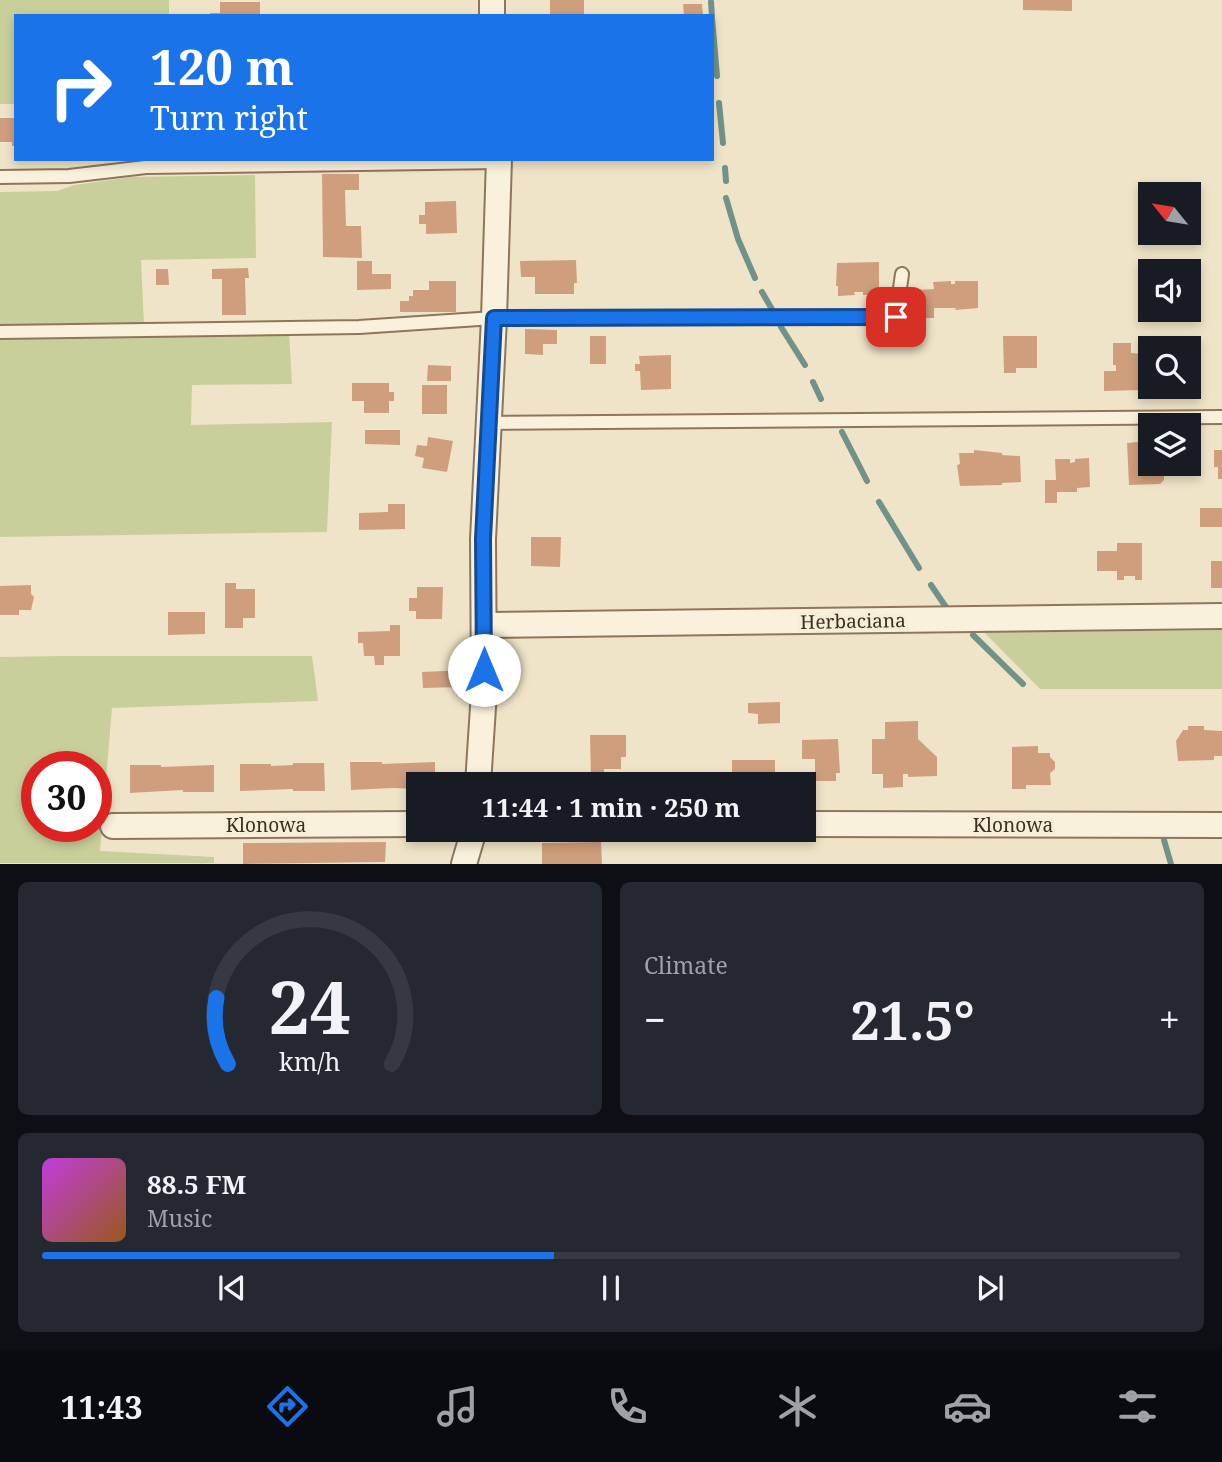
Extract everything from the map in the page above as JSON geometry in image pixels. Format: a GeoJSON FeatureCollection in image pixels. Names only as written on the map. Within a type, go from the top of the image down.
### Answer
{"type":"FeatureCollection","features":[{"type":"Feature","properties":{"kind":"street"},"geometry":{"type":"LineString","coordinates":[[479,772],[484,692],[483,539],[499,161]]}},
{"type":"Feature","properties":{"kind":"street","name":"Herbaciana"},"geometry":{"type":"LineString","coordinates":[[484,625],[1222,617]]}},
{"type":"Feature","properties":{"kind":"street","name":"Klonowa"},"geometry":{"type":"LineString","coordinates":[[113,826],[406,824]]}},
{"type":"Feature","properties":{"kind":"street","name":"Klonowa"},"geometry":{"type":"LineString","coordinates":[[816,824],[1222,825]]}},
{"type":"Feature","properties":{"kind":"street"},"geometry":{"type":"LineString","coordinates":[[464,863],[470,842]]}},
{"type":"Feature","properties":{"kind":"lane"},"geometry":{"type":"LineString","coordinates":[[0,177],[69,176],[146,167],[499,161]]}},
{"type":"Feature","properties":{"kind":"lane"},"geometry":{"type":"LineString","coordinates":[[0,332],[359,327],[494,318],[896,317],[902,274]]}},
{"type":"Feature","properties":{"kind":"lane"},"geometry":{"type":"LineString","coordinates":[[489,423],[1222,417]]}},
{"type":"Feature","properties":{"kind":"green space"},"geometry":{"type":"Polygon","coordinates":[[[0,0],[169,0],[169,14],[14,14],[14,104],[0,104],[0,0]]]}},
{"type":"Feature","properties":{"kind":"green space"},"geometry":{"type":"Polygon","coordinates":[[[255,175],[256,258],[141,260],[144,325],[0,326],[0,192],[57,191],[75,185],[131,177],[255,175]]]}},
{"type":"Feature","properties":{"kind":"green space"},"geometry":{"type":"Polygon","coordinates":[[[289,332],[292,384],[192,385],[191,425],[332,422],[327,532],[0,537],[0,336],[289,332]]]}},
{"type":"Feature","properties":{"kind":"green space"},"geometry":{"type":"Polygon","coordinates":[[[979,627],[1043,632],[1222,630],[1222,689],[1040,689],[979,627]]]}},
{"type":"Feature","properties":{"kind":"green space"},"geometry":{"type":"Polygon","coordinates":[[[312,656],[318,701],[112,708],[108,751],[21,751],[21,842],[101,842],[100,851],[214,857],[214,863],[0,863],[0,657],[312,656]]]}},
{"type":"Feature","properties":{"kind":"building"},"geometry":{"type":"Polygon","coordinates":[[[550,0],[584,0],[584,14],[550,14],[550,0]]]}},
{"type":"Feature","properties":{"kind":"building"},"geometry":{"type":"Polygon","coordinates":[[[1023,0],[1072,0],[1072,11],[1023,10],[1023,0]]]}},
{"type":"Feature","properties":{"kind":"building"},"geometry":{"type":"Polygon","coordinates":[[[220,2],[260,2],[260,14],[210,14],[220,13],[220,2]]]}},
{"type":"Feature","properties":{"kind":"building"},"geometry":{"type":"Polygon","coordinates":[[[683,4],[702,4],[703,14],[684,14],[683,4]]]}},
{"type":"Feature","properties":{"kind":"building"},"geometry":{"type":"Polygon","coordinates":[[[0,118],[14,118],[14,146],[12,142],[0,142],[0,118]]]}},
{"type":"Feature","properties":{"kind":"building"},"geometry":{"type":"Polygon","coordinates":[[[322,174],[359,174],[359,190],[345,190],[346,226],[361,226],[362,258],[323,257],[322,174]]]}},
{"type":"Feature","properties":{"kind":"building"},"geometry":{"type":"Polygon","coordinates":[[[456,201],[457,233],[426,234],[426,224],[419,224],[419,215],[425,215],[425,202],[456,201]]]}},
{"type":"Feature","properties":{"kind":"building"},"geometry":{"type":"Polygon","coordinates":[[[576,260],[577,283],[574,283],[574,294],[535,294],[535,277],[521,277],[520,261],[576,260]]]}},
{"type":"Feature","properties":{"kind":"building"},"geometry":{"type":"Polygon","coordinates":[[[357,261],[372,261],[372,274],[391,274],[391,289],[357,290],[357,261]]]}},
{"type":"Feature","properties":{"kind":"building"},"geometry":{"type":"Polygon","coordinates":[[[879,262],[879,295],[854,292],[855,295],[838,296],[837,263],[879,262]]]}},
{"type":"Feature","properties":{"kind":"building"},"geometry":{"type":"Polygon","coordinates":[[[248,268],[249,278],[245,278],[246,315],[222,315],[222,279],[212,279],[212,269],[248,268]]]}},
{"type":"Feature","properties":{"kind":"building"},"geometry":{"type":"Polygon","coordinates":[[[156,269],[168,269],[169,285],[156,285],[156,269]]]}},
{"type":"Feature","properties":{"kind":"building"},"geometry":{"type":"Polygon","coordinates":[[[429,281],[456,281],[456,312],[400,312],[400,301],[409,301],[413,290],[429,290],[429,281]]]}},
{"type":"Feature","properties":{"kind":"building"},"geometry":{"type":"Polygon","coordinates":[[[951,281],[951,284],[955,284],[955,281],[978,281],[978,308],[934,308],[934,318],[916,318],[915,290],[934,289],[933,282],[951,281]]]}},
{"type":"Feature","properties":{"kind":"building"},"geometry":{"type":"Polygon","coordinates":[[[525,329],[557,330],[557,344],[543,344],[543,355],[525,354],[525,329]]]}},
{"type":"Feature","properties":{"kind":"building"},"geometry":{"type":"Polygon","coordinates":[[[590,336],[606,336],[606,364],[590,364],[590,336]]]}},
{"type":"Feature","properties":{"kind":"building"},"geometry":{"type":"Polygon","coordinates":[[[1003,336],[1037,336],[1037,368],[1016,368],[1016,373],[1004,373],[1003,336]]]}},
{"type":"Feature","properties":{"kind":"building"},"geometry":{"type":"Polygon","coordinates":[[[1113,343],[1131,343],[1131,353],[1138,354],[1138,390],[1104,391],[1104,371],[1116,371],[1116,365],[1113,365],[1113,343]]]}},
{"type":"Feature","properties":{"kind":"building"},"geometry":{"type":"Polygon","coordinates":[[[671,355],[671,389],[641,390],[640,371],[635,371],[635,364],[640,364],[639,356],[671,355]]]}},
{"type":"Feature","properties":{"kind":"building"},"geometry":{"type":"Polygon","coordinates":[[[428,365],[451,366],[451,381],[427,381],[428,365]]]}},
{"type":"Feature","properties":{"kind":"building"},"geometry":{"type":"Polygon","coordinates":[[[352,383],[389,383],[389,392],[394,392],[394,401],[389,401],[389,413],[364,413],[364,401],[352,401],[352,383]]]}},
{"type":"Feature","properties":{"kind":"building"},"geometry":{"type":"Polygon","coordinates":[[[422,385],[447,385],[447,414],[422,414],[422,385]]]}},
{"type":"Feature","properties":{"kind":"building"},"geometry":{"type":"Polygon","coordinates":[[[365,430],[400,430],[400,445],[365,444],[365,430]]]}},
{"type":"Feature","properties":{"kind":"building"},"geometry":{"type":"Polygon","coordinates":[[[428,437],[453,441],[447,472],[422,468],[424,458],[415,456],[417,445],[427,446],[428,437]]]}},
{"type":"Feature","properties":{"kind":"building"},"geometry":{"type":"Polygon","coordinates":[[[1138,442],[1138,476],[1164,476],[1160,484],[1129,485],[1127,443],[1138,442]]]}},
{"type":"Feature","properties":{"kind":"building"},"geometry":{"type":"Polygon","coordinates":[[[974,450],[1020,456],[1021,482],[960,486],[957,465],[960,464],[959,453],[974,453],[974,450]]]}},
{"type":"Feature","properties":{"kind":"building"},"geometry":{"type":"Polygon","coordinates":[[[1214,450],[1222,450],[1222,479],[1218,479],[1218,467],[1214,467],[1214,450]]]}},
{"type":"Feature","properties":{"kind":"building"},"geometry":{"type":"Polygon","coordinates":[[[1089,458],[1090,487],[1077,488],[1077,492],[1057,492],[1057,503],[1045,503],[1045,480],[1056,480],[1055,459],[1070,459],[1070,463],[1075,462],[1075,459],[1089,458]]]}},
{"type":"Feature","properties":{"kind":"building"},"geometry":{"type":"Polygon","coordinates":[[[388,504],[405,504],[405,529],[359,530],[359,513],[388,512],[388,504]]]}},
{"type":"Feature","properties":{"kind":"building"},"geometry":{"type":"Polygon","coordinates":[[[1200,508],[1222,508],[1222,527],[1200,527],[1200,508]]]}},
{"type":"Feature","properties":{"kind":"building"},"geometry":{"type":"Polygon","coordinates":[[[531,537],[561,537],[560,567],[531,566],[531,537]]]}},
{"type":"Feature","properties":{"kind":"building"},"geometry":{"type":"Polygon","coordinates":[[[1117,543],[1142,543],[1142,580],[1135,580],[1135,576],[1124,576],[1124,580],[1117,580],[1117,571],[1097,571],[1097,551],[1117,551],[1117,543]]]}},
{"type":"Feature","properties":{"kind":"building"},"geometry":{"type":"Polygon","coordinates":[[[1211,561],[1222,561],[1222,588],[1211,588],[1211,561]]]}},
{"type":"Feature","properties":{"kind":"building"},"geometry":{"type":"Polygon","coordinates":[[[225,583],[236,583],[236,589],[255,589],[255,618],[243,618],[243,628],[225,628],[225,583]]]}},
{"type":"Feature","properties":{"kind":"building"},"geometry":{"type":"Polygon","coordinates":[[[31,585],[31,594],[34,597],[31,610],[19,610],[19,615],[0,615],[0,586],[31,585]]]}},
{"type":"Feature","properties":{"kind":"building"},"geometry":{"type":"Polygon","coordinates":[[[417,587],[443,587],[442,619],[416,619],[416,611],[409,611],[409,598],[417,598],[417,587]]]}},
{"type":"Feature","properties":{"kind":"building"},"geometry":{"type":"Polygon","coordinates":[[[168,612],[205,612],[205,634],[168,635],[168,612]]]}},
{"type":"Feature","properties":{"kind":"building"},"geometry":{"type":"Polygon","coordinates":[[[390,625],[400,625],[400,656],[384,656],[384,665],[375,665],[374,656],[364,656],[363,643],[358,643],[358,632],[390,631],[390,625]]]}},
{"type":"Feature","properties":{"kind":"building"},"geometry":{"type":"Polygon","coordinates":[[[464,670],[464,687],[423,688],[422,672],[464,670]]]}},
{"type":"Feature","properties":{"kind":"building"},"geometry":{"type":"Polygon","coordinates":[[[780,702],[780,723],[758,724],[758,714],[748,713],[748,703],[780,702]]]}},
{"type":"Feature","properties":{"kind":"building"},"geometry":{"type":"Polygon","coordinates":[[[918,721],[918,739],[937,757],[937,776],[908,777],[908,774],[903,774],[903,787],[883,788],[883,774],[872,774],[872,739],[885,739],[885,722],[918,721]]]}},
{"type":"Feature","properties":{"kind":"building"},"geometry":{"type":"Polygon","coordinates":[[[1188,726],[1204,726],[1204,730],[1222,731],[1222,756],[1214,756],[1214,760],[1178,761],[1176,741],[1183,730],[1188,730],[1188,726]]]}},
{"type":"Feature","properties":{"kind":"building"},"geometry":{"type":"Polygon","coordinates":[[[590,735],[626,735],[626,757],[621,757],[621,769],[591,772],[590,735]]]}},
{"type":"Feature","properties":{"kind":"building"},"geometry":{"type":"Polygon","coordinates":[[[838,739],[840,773],[836,773],[836,781],[816,781],[815,759],[802,759],[802,740],[838,739]]]}},
{"type":"Feature","properties":{"kind":"building"},"geometry":{"type":"Polygon","coordinates":[[[1038,746],[1038,753],[1050,753],[1055,762],[1055,769],[1050,773],[1051,785],[1026,785],[1026,789],[1012,789],[1012,747],[1038,746]]]}},
{"type":"Feature","properties":{"kind":"building"},"geometry":{"type":"Polygon","coordinates":[[[732,760],[775,760],[775,772],[732,772],[732,760]]]}},
{"type":"Feature","properties":{"kind":"building"},"geometry":{"type":"Polygon","coordinates":[[[350,762],[435,762],[435,772],[406,772],[406,789],[351,790],[350,762]]]}},
{"type":"Feature","properties":{"kind":"building"},"geometry":{"type":"Polygon","coordinates":[[[324,763],[325,791],[240,791],[240,764],[271,766],[324,763]]]}},
{"type":"Feature","properties":{"kind":"building"},"geometry":{"type":"Polygon","coordinates":[[[130,765],[214,765],[214,792],[183,790],[130,793],[130,765]]]}},
{"type":"Feature","properties":{"kind":"building"},"geometry":{"type":"Polygon","coordinates":[[[386,842],[385,862],[243,864],[243,843],[386,842]]]}},
{"type":"Feature","properties":{"kind":"building"},"geometry":{"type":"Polygon","coordinates":[[[601,842],[602,864],[542,864],[542,843],[601,842]]]}},
{"type":"Feature","properties":{"kind":"waterway"},"geometry":{"type":"LineString","coordinates":[[711,2],[712,14]]}},
{"type":"Feature","properties":{"kind":"waterway"},"geometry":{"type":"LineString","coordinates":[[714,41],[717,76]]}},
{"type":"Feature","properties":{"kind":"waterway"},"geometry":{"type":"LineString","coordinates":[[719,103],[723,143]]}},
{"type":"Feature","properties":{"kind":"waterway"},"geometry":{"type":"LineString","coordinates":[[725,168],[726,181]]}},
{"type":"Feature","properties":{"kind":"waterway"},"geometry":{"type":"LineString","coordinates":[[726,198],[738,239],[755,278]]}},
{"type":"Feature","properties":{"kind":"waterway"},"geometry":{"type":"LineString","coordinates":[[762,292],[773,311]]}},
{"type":"Feature","properties":{"kind":"waterway"},"geometry":{"type":"LineString","coordinates":[[781,327],[805,365]]}},
{"type":"Feature","properties":{"kind":"waterway"},"geometry":{"type":"LineString","coordinates":[[813,382],[821,399]]}},
{"type":"Feature","properties":{"kind":"waterway"},"geometry":{"type":"LineString","coordinates":[[842,432],[867,481]]}},
{"type":"Feature","properties":{"kind":"waterway"},"geometry":{"type":"LineString","coordinates":[[879,502],[919,568]]}},
{"type":"Feature","properties":{"kind":"waterway"},"geometry":{"type":"LineString","coordinates":[[931,585],[950,613]]}},
{"type":"Feature","properties":{"kind":"waterway"},"geometry":{"type":"LineString","coordinates":[[973,635],[1023,684]]}},
{"type":"Feature","properties":{"kind":"waterway"},"geometry":{"type":"LineString","coordinates":[[1164,840],[1171,864]]}},
{"type":"Feature","properties":{"kind":"route"},"geometry":{"type":"LineString","coordinates":[[484,670],[483,539],[494,318],[896,317]]}}]}
